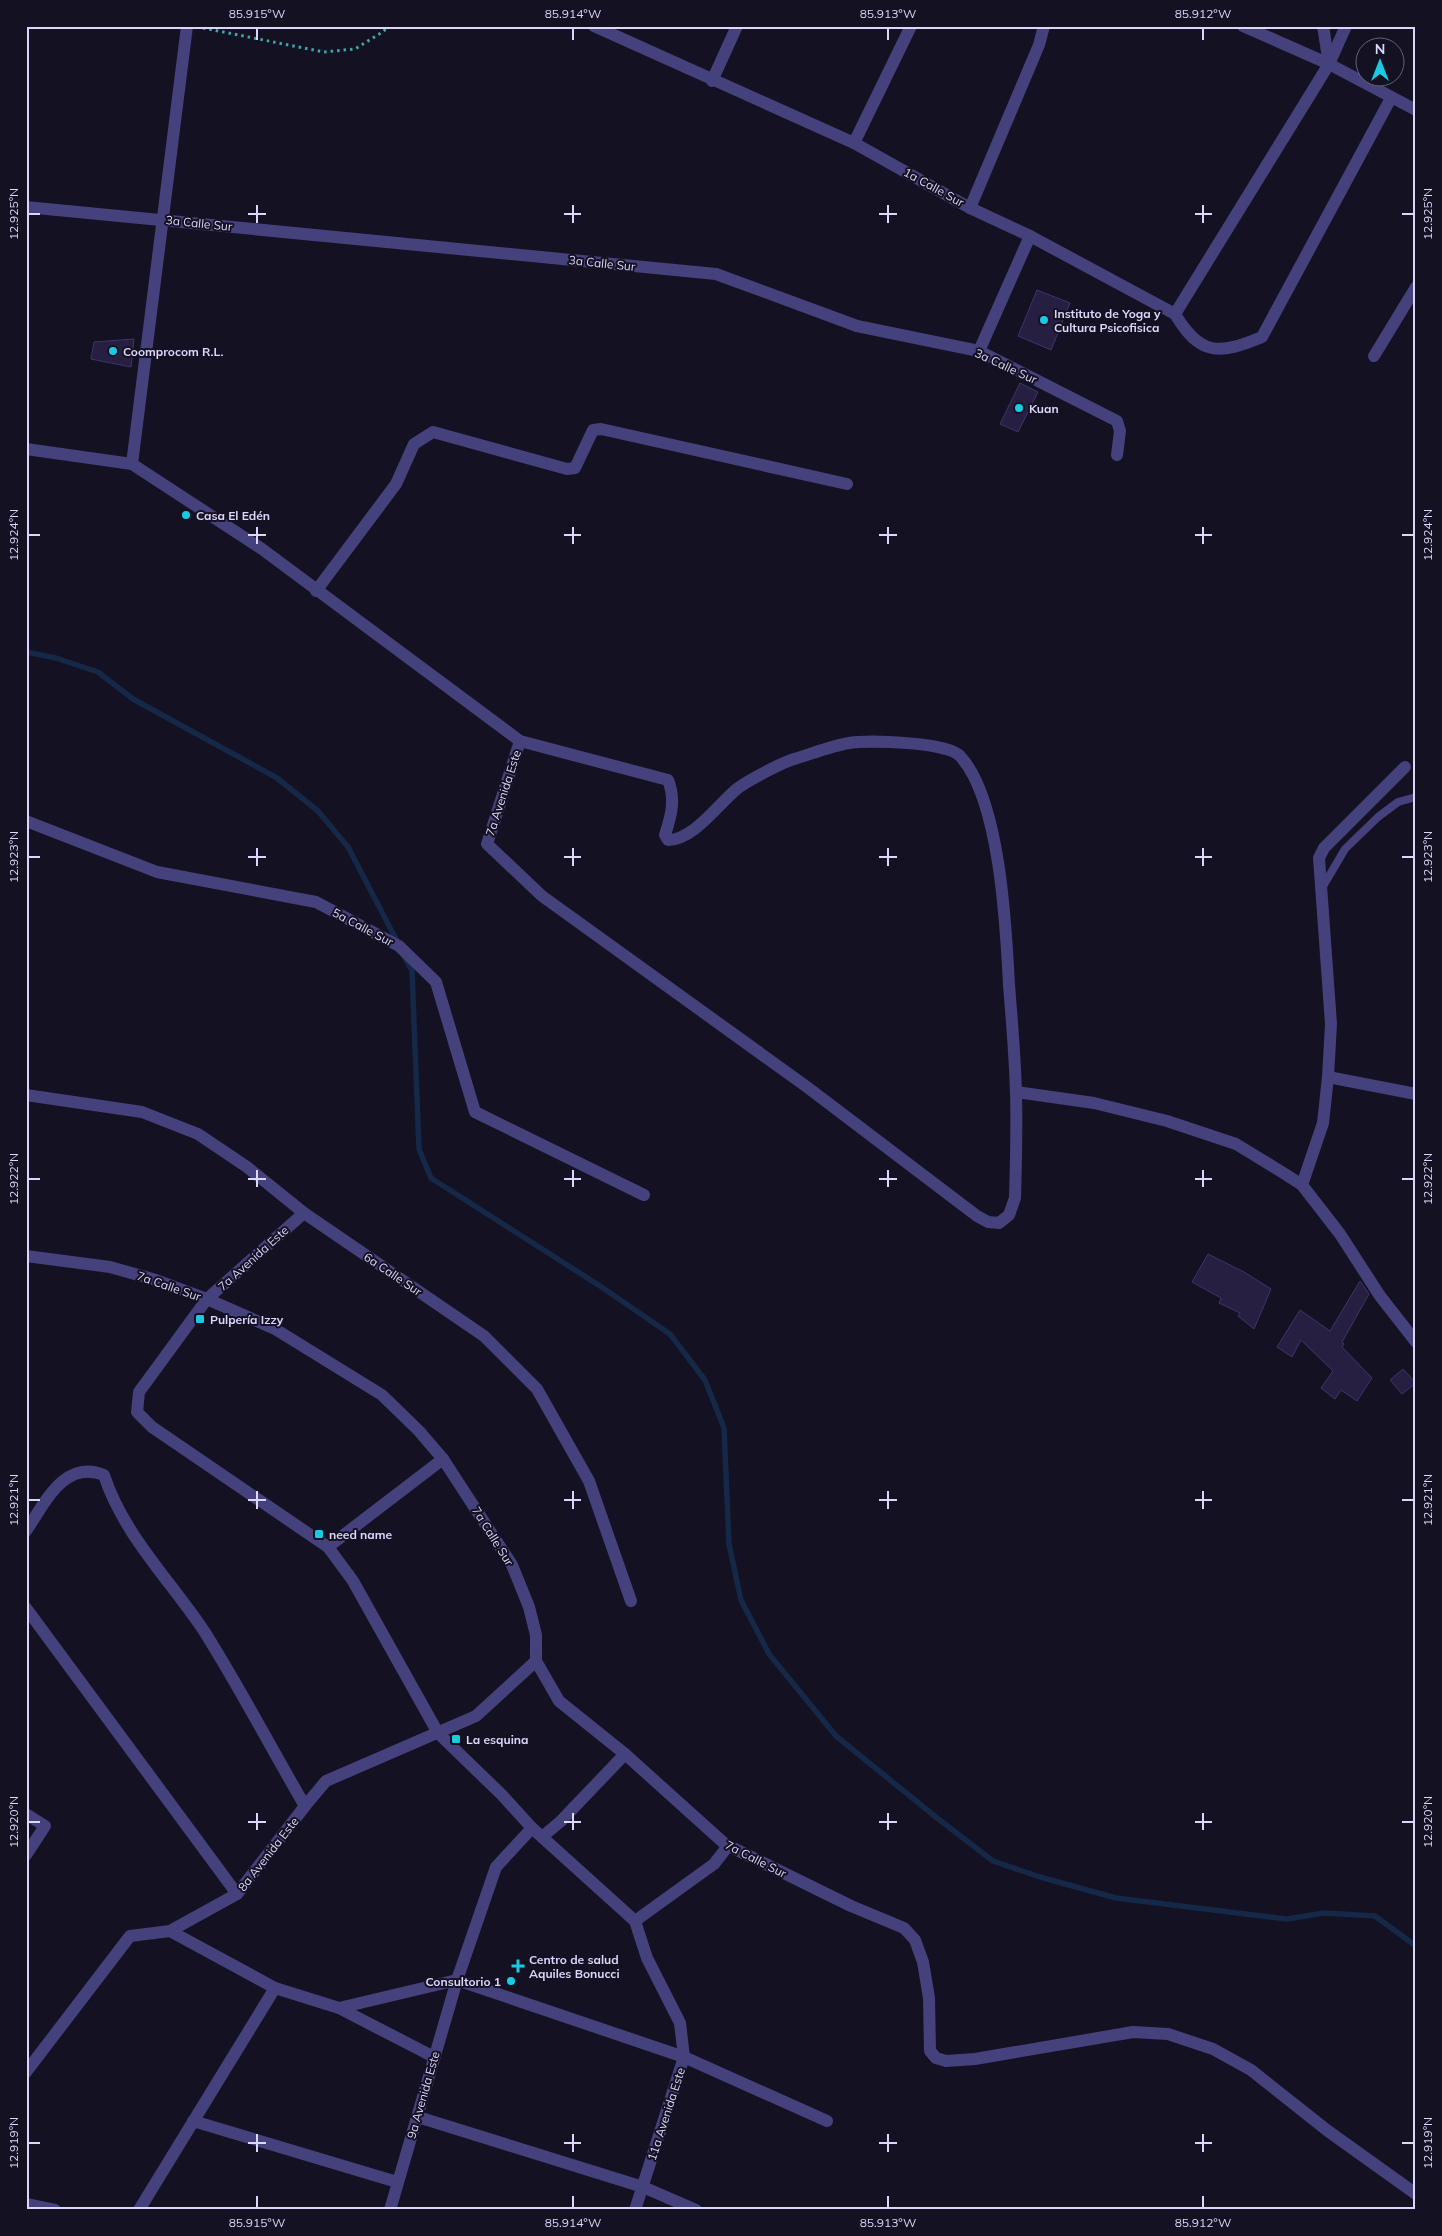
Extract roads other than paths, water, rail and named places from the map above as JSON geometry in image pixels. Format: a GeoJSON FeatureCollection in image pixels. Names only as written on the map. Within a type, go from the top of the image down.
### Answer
{"type":"FeatureCollection","features":[{"type":"Feature","properties":{"kind":"street"},"geometry":{"type":"LineString","coordinates":[[132,464],[187,26]]}},
{"type":"Feature","properties":{"kind":"street","name":"1a Calle Sur"},"geometry":{"type":"LineString","coordinates":[[594,26],[712,81],[854,143],[970,208],[1030,236],[1175,314],[1185,331],[1197,342],[1214,349],[1236,348],[1262,337],[1391,98]]}},
{"type":"Feature","properties":{"kind":"street"},"geometry":{"type":"LineString","coordinates":[[712,81],[737,26]]}},
{"type":"Feature","properties":{"kind":"street"},"geometry":{"type":"LineString","coordinates":[[854,143],[911,26]]}},
{"type":"Feature","properties":{"kind":"street"},"geometry":{"type":"LineString","coordinates":[[970,208],[1039,45],[1044,26]]}},
{"type":"Feature","properties":{"kind":"street"},"geometry":{"type":"LineString","coordinates":[[1243,26],[1329,64],[1416,110]]}},
{"type":"Feature","properties":{"kind":"street"},"geometry":{"type":"LineString","coordinates":[[1323,26],[1329,64]]}},
{"type":"Feature","properties":{"kind":"street"},"geometry":{"type":"LineString","coordinates":[[1175,314],[1329,64],[1346,26]]}},
{"type":"Feature","properties":{"kind":"street","name":"3a Calle Sur"},"geometry":{"type":"LineString","coordinates":[[26,207],[716,274],[857,326],[979,351],[1117,421],[1120,431],[1117,455]]}},
{"type":"Feature","properties":{"kind":"street"},"geometry":{"type":"LineString","coordinates":[[979,351],[1030,236]]}},
{"type":"Feature","properties":{"kind":"street"},"geometry":{"type":"LineString","coordinates":[[1374,356],[1416,287]]}},
{"type":"Feature","properties":{"kind":"street"},"geometry":{"type":"LineString","coordinates":[[316,591],[396,484],[414,444],[433,432],[566,469],[575,468],[593,430],[601,429],[847,484]]}},
{"type":"Feature","properties":{"kind":"street"},"geometry":{"type":"LineString","coordinates":[[26,449],[132,464],[262,549],[520,741],[668,780],[673,792],[672,810],[665,835],[668,840],[676,840],[688,834],[740,787],[790,760],[850,742],[897,742],[935,746],[959,754],[974,779],[988,816],[1000,874],[1006,926],[1016,1092],[1094,1103],[1167,1121],[1236,1144],[1302,1185],[1340,1234],[1380,1296],[1416,1342]]}},
{"type":"Feature","properties":{"kind":"street","name":"7a Avenida Este"},"geometry":{"type":"LineString","coordinates":[[520,741],[487,844],[542,896],[807,1087],[988,1222],[999,1223],[1009,1215],[1015,1198],[1016,1092]]}},
{"type":"Feature","properties":{"kind":"street"},"geometry":{"type":"LineString","coordinates":[[1302,1185],[1322,1123],[1328,1077],[1331,1024],[1318,865],[1324,848],[1406,767]]}},
{"type":"Feature","properties":{"kind":"street","name":"5a Calle Sur"},"geometry":{"type":"LineString","coordinates":[[26,821],[157,872],[316,902],[399,946],[436,982],[475,1112],[644,1195]]}},
{"type":"Feature","properties":{"kind":"street"},"geometry":{"type":"LineString","coordinates":[[1328,1077],[1416,1094]]}},
{"type":"Feature","properties":{"kind":"street","name":"6a Calle Sur"},"geometry":{"type":"LineString","coordinates":[[26,1095],[142,1112],[198,1134],[247,1167],[304,1213],[484,1336],[537,1389],[589,1481],[631,1601]]}},
{"type":"Feature","properties":{"kind":"street","name":"7a Avenida Este"},"geometry":{"type":"LineString","coordinates":[[304,1213],[207,1300],[138,1392],[137,1412],[152,1427],[328,1547],[353,1581],[438,1732]]}},
{"type":"Feature","properties":{"kind":"street","name":"7a Calle Sur"},"geometry":{"type":"LineString","coordinates":[[26,1256],[110,1267],[156,1280],[275,1329],[382,1395],[419,1431],[443,1459],[512,1565],[529,1608],[536,1635],[536,1661],[559,1701],[625,1754],[728,1846],[851,1906],[904,1928],[915,1940],[923,1962],[929,1998],[930,2051],[936,2058],[946,2060],[975,2059],[1133,2032],[1168,2034],[1213,2049],[1251,2070],[1328,2131],[1416,2194]]}},
{"type":"Feature","properties":{"kind":"street"},"geometry":{"type":"LineString","coordinates":[[328,1547],[443,1459]]}},
{"type":"Feature","properties":{"kind":"street"},"geometry":{"type":"LineString","coordinates":[[26,1530],[61,1481],[79,1472],[92,1470],[104,1475],[109,1490],[142,1548],[204,1631],[305,1806]]}},
{"type":"Feature","properties":{"kind":"street"},"geometry":{"type":"LineString","coordinates":[[26,1608],[237,1894]]}},
{"type":"Feature","properties":{"kind":"street","name":"8a Avenida Este"},"geometry":{"type":"LineString","coordinates":[[26,2072],[130,1936],[170,1931],[237,1894],[326,1781],[476,1716],[536,1661]]}},
{"type":"Feature","properties":{"kind":"street","name":"11a Avenida Este"},"geometry":{"type":"LineString","coordinates":[[438,1732],[502,1795],[537,1833],[635,1921],[647,1958],[680,2023],[684,2057],[635,2210]]}},
{"type":"Feature","properties":{"kind":"street","name":"9a Avenida Este"},"geometry":{"type":"LineString","coordinates":[[390,2210],[457,1980],[496,1867],[537,1833],[561,1821],[625,1754]]}},
{"type":"Feature","properties":{"kind":"street"},"geometry":{"type":"LineString","coordinates":[[26,1814],[44,1824],[45,1829],[26,1855]]}},
{"type":"Feature","properties":{"kind":"street"},"geometry":{"type":"LineString","coordinates":[[635,1921],[714,1864],[728,1846]]}},
{"type":"Feature","properties":{"kind":"street"},"geometry":{"type":"LineString","coordinates":[[170,1931],[275,1988],[339,2008],[434,2057]]}},
{"type":"Feature","properties":{"kind":"street"},"geometry":{"type":"LineString","coordinates":[[339,2008],[457,1980],[684,2057],[827,2121]]}},
{"type":"Feature","properties":{"kind":"street"},"geometry":{"type":"LineString","coordinates":[[138,2210],[275,1988]]}},
{"type":"Feature","properties":{"kind":"street"},"geometry":{"type":"LineString","coordinates":[[418,2117],[642,2187],[696,2210]]}},
{"type":"Feature","properties":{"kind":"street"},"geometry":{"type":"LineString","coordinates":[[193,2121],[398,2182]]}},
{"type":"Feature","properties":{"kind":"street"},"geometry":{"type":"LineString","coordinates":[[26,2204],[55,2210]]}},
{"type":"Feature","properties":{"kind":"lane"},"geometry":{"type":"LineString","coordinates":[[1321,890],[1345,849],[1378,816],[1398,802],[1416,798]]}},
{"type":"Feature","properties":{"kind":"waterway"},"geometry":{"type":"LineString","coordinates":[[26,652],[56,658],[98,672],[133,699],[277,778],[318,811],[348,847],[398,943]]}},
{"type":"Feature","properties":{"kind":"waterway"},"geometry":{"type":"LineString","coordinates":[[405,958],[412,971],[419,1149],[431,1178],[600,1286],[670,1334],[705,1380],[724,1428],[729,1544],[741,1600],[769,1654],[836,1736],[993,1861],[1040,1877],[1116,1898],[1287,1919],[1324,1913],[1375,1916],[1416,1946]]}},
{"type":"Feature","properties":{"kind":"place","name":"Instituto de Yoga y Cultura Psicofisica"},"geometry":{"type":"Point","coordinates":[1044,320]}},
{"type":"Feature","properties":{"kind":"place","name":"Coomprocom R.L."},"geometry":{"type":"Point","coordinates":[113,351]}},
{"type":"Feature","properties":{"kind":"place","name":"Kuan"},"geometry":{"type":"Point","coordinates":[1019,408]}},
{"type":"Feature","properties":{"kind":"place","name":"Casa El Edén"},"geometry":{"type":"Point","coordinates":[186,515]}},
{"type":"Feature","properties":{"kind":"place","name":"Pulpería Izzy"},"geometry":{"type":"Point","coordinates":[200,1319]}},
{"type":"Feature","properties":{"kind":"place","name":"need name"},"geometry":{"type":"Point","coordinates":[319,1534]}},
{"type":"Feature","properties":{"kind":"place","name":"La esquina"},"geometry":{"type":"Point","coordinates":[456,1739]}},
{"type":"Feature","properties":{"kind":"place","name":"Centro de salud Aquiles Bonucci"},"geometry":{"type":"Point","coordinates":[518,1966]}},
{"type":"Feature","properties":{"kind":"place","name":"Consultorio 1"},"geometry":{"type":"Point","coordinates":[511,1981]}}]}
